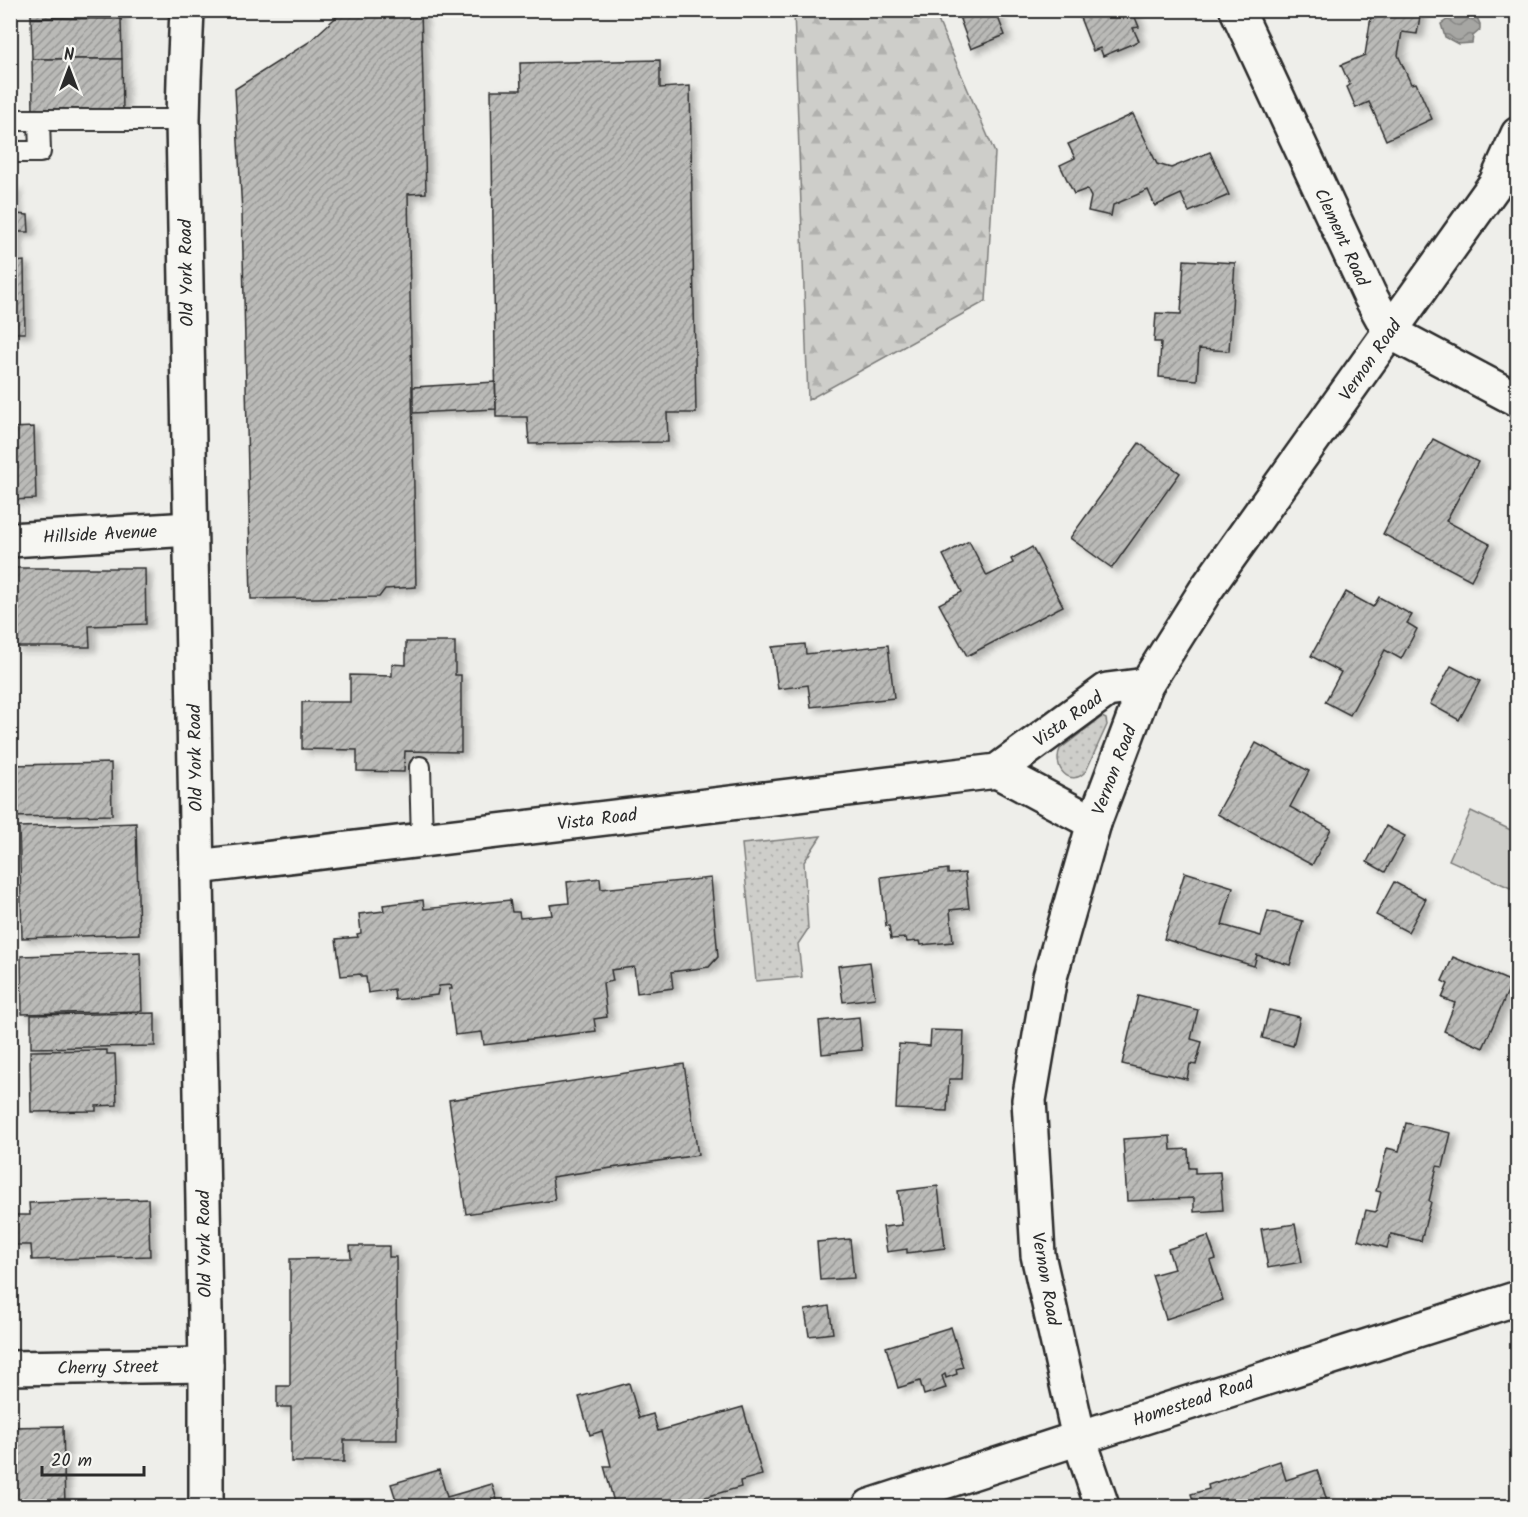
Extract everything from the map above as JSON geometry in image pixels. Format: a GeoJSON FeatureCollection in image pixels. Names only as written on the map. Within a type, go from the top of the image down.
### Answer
{"type":"FeatureCollection","features":[{"type":"Feature","properties":{"kind":"main road","name":"Old York Road"},"geometry":{"type":"LineString","coordinates":[[187,10],[183,120],[206,1365],[206,1506]]}},
{"type":"Feature","properties":{"kind":"main road","name":"Clement Road"},"geometry":{"type":"LineString","coordinates":[[1237,10],[1369,294],[1390,332]]}},
{"type":"Feature","properties":{"kind":"main road","name":"Vernon Road"},"geometry":{"type":"LineString","coordinates":[[1102,1506],[1079,1438],[1038,1255],[1029,1100],[1050,978],[1094,823],[1146,685],[1214,579],[1496,183],[1518,134]]}},
{"type":"Feature","properties":{"kind":"main road"},"geometry":{"type":"LineString","coordinates":[[1390,332],[1518,400]]}},
{"type":"Feature","properties":{"kind":"main road","name":"Hillside Avenue"},"geometry":{"type":"LineString","coordinates":[[10,540],[190,529]]}},
{"type":"Feature","properties":{"kind":"main road","name":"Vista Road"},"geometry":{"type":"LineString","coordinates":[[196,867],[997,771],[1107,690],[1146,685]]}},
{"type":"Feature","properties":{"kind":"main road"},"geometry":{"type":"LineString","coordinates":[[997,771],[1094,823]]}},
{"type":"Feature","properties":{"kind":"main road","name":"Homestead Road"},"geometry":{"type":"LineString","coordinates":[[870,1506],[1518,1298]]}},
{"type":"Feature","properties":{"kind":"main road","name":"Cherry Street"},"geometry":{"type":"LineString","coordinates":[[10,1368],[206,1365]]}},
{"type":"Feature","properties":{"kind":"lane"},"geometry":{"type":"LineString","coordinates":[[10,120],[39,120],[83,129],[183,120]]}},
{"type":"Feature","properties":{"kind":"lane"},"geometry":{"type":"LineString","coordinates":[[10,152],[40,152],[39,120]]}},
{"type":"Feature","properties":{"kind":"lane"},"geometry":{"type":"LineString","coordinates":[[420,767],[422,840]]}},
{"type":"Feature","properties":{"kind":"green space"},"geometry":{"type":"Polygon","coordinates":[[[794,11],[934,11],[995,153],[986,301],[808,400],[794,11]]]}},
{"type":"Feature","properties":{"kind":"green space"},"geometry":{"type":"Polygon","coordinates":[[[1102,717],[1106,719],[1107,725],[1086,771],[1074,778],[1064,774],[1058,763],[1060,749],[1102,717]]]}},
{"type":"Feature","properties":{"kind":"green space"},"geometry":{"type":"Polygon","coordinates":[[[1471,811],[1517,833],[1517,891],[1449,860],[1471,811]]]}},
{"type":"Feature","properties":{"kind":"green space"},"geometry":{"type":"Polygon","coordinates":[[[821,836],[804,862],[808,929],[798,944],[802,977],[756,981],[742,844],[821,836]]]}},
{"type":"Feature","properties":{"kind":"water"},"geometry":{"type":"Polygon","coordinates":[[[1449,11],[1474,11],[1480,24],[1480,30],[1473,36],[1472,43],[1458,44],[1445,37],[1441,24],[1454,15],[1449,11]]]}},
{"type":"Feature","properties":{"kind":"building"},"geometry":{"type":"Polygon","coordinates":[[[31,10],[121,10],[121,19],[31,18],[31,10]]]}},
{"type":"Feature","properties":{"kind":"building"},"geometry":{"type":"Polygon","coordinates":[[[344,10],[421,10],[426,193],[408,194],[416,587],[385,589],[379,597],[251,599],[242,212],[235,89],[309,42],[344,10]]]}},
{"type":"Feature","properties":{"kind":"building"},"geometry":{"type":"Polygon","coordinates":[[[967,10],[995,10],[1005,35],[971,49],[958,14],[967,10]]]}},
{"type":"Feature","properties":{"kind":"building"},"geometry":{"type":"Polygon","coordinates":[[[1077,10],[1132,10],[1139,27],[1133,28],[1139,41],[1103,56],[1100,48],[1093,51],[1077,10]]]}},
{"type":"Feature","properties":{"kind":"building"},"geometry":{"type":"Polygon","coordinates":[[[1372,10],[1421,11],[1417,34],[1402,32],[1398,55],[1411,84],[1416,83],[1432,119],[1386,140],[1369,102],[1356,108],[1347,87],[1350,85],[1341,65],[1365,55],[1372,10]]]}},
{"type":"Feature","properties":{"kind":"building"},"geometry":{"type":"Polygon","coordinates":[[[31,18],[121,19],[122,59],[32,59],[31,18]]]}},
{"type":"Feature","properties":{"kind":"building"},"geometry":{"type":"Polygon","coordinates":[[[32,59],[122,59],[123,112],[33,110],[32,59]]]}},
{"type":"Feature","properties":{"kind":"building"},"geometry":{"type":"Polygon","coordinates":[[[660,60],[660,88],[690,86],[696,413],[667,413],[668,442],[529,444],[527,417],[496,417],[491,90],[521,90],[520,63],[660,60]]]}},
{"type":"Feature","properties":{"kind":"building"},"geometry":{"type":"Polygon","coordinates":[[[1133,114],[1157,164],[1171,168],[1210,152],[1229,195],[1189,212],[1181,194],[1155,206],[1148,190],[1113,205],[1111,216],[1088,211],[1091,197],[1087,189],[1074,194],[1060,165],[1075,158],[1068,144],[1133,114]]]}},
{"type":"Feature","properties":{"kind":"building"},"geometry":{"type":"Polygon","coordinates":[[[10,186],[14,186],[16,214],[28,215],[29,232],[16,232],[16,262],[24,261],[25,333],[10,333],[10,186]]]}},
{"type":"Feature","properties":{"kind":"building"},"geometry":{"type":"Polygon","coordinates":[[[1184,260],[1235,263],[1229,351],[1199,349],[1197,380],[1159,377],[1161,342],[1154,342],[1156,313],[1181,314],[1184,260]]]}},
{"type":"Feature","properties":{"kind":"building"},"geometry":{"type":"Polygon","coordinates":[[[495,382],[496,409],[413,413],[413,387],[495,382]]]}},
{"type":"Feature","properties":{"kind":"building"},"geometry":{"type":"Polygon","coordinates":[[[34,427],[36,499],[10,500],[10,428],[34,427]]]}},
{"type":"Feature","properties":{"kind":"building"},"geometry":{"type":"Polygon","coordinates":[[[1433,439],[1478,462],[1446,521],[1490,544],[1471,580],[1383,534],[1433,439]]]}},
{"type":"Feature","properties":{"kind":"building"},"geometry":{"type":"Polygon","coordinates":[[[1139,443],[1180,473],[1112,568],[1070,538],[1139,443]]]}},
{"type":"Feature","properties":{"kind":"building"},"geometry":{"type":"Polygon","coordinates":[[[969,541],[987,576],[1013,563],[1011,559],[1032,547],[1063,606],[967,656],[939,604],[962,592],[943,555],[969,541]]]}},
{"type":"Feature","properties":{"kind":"building"},"geometry":{"type":"Polygon","coordinates":[[[15,568],[145,568],[146,624],[89,626],[90,647],[15,647],[15,568]]]}},
{"type":"Feature","properties":{"kind":"building"},"geometry":{"type":"Polygon","coordinates":[[[1346,592],[1373,607],[1379,597],[1412,615],[1407,623],[1417,629],[1401,659],[1385,650],[1350,715],[1325,702],[1341,672],[1311,656],[1346,592]]]}},
{"type":"Feature","properties":{"kind":"building"},"geometry":{"type":"Polygon","coordinates":[[[406,642],[455,642],[455,675],[461,675],[461,752],[405,751],[404,772],[357,771],[357,750],[302,749],[302,702],[350,702],[350,675],[392,676],[392,664],[406,665],[406,642]]]}},
{"type":"Feature","properties":{"kind":"building"},"geometry":{"type":"Polygon","coordinates":[[[805,644],[806,654],[888,645],[894,698],[811,707],[808,685],[778,689],[772,647],[805,644]]]}},
{"type":"Feature","properties":{"kind":"building"},"geometry":{"type":"Polygon","coordinates":[[[1451,666],[1480,681],[1459,720],[1430,704],[1451,666]]]}},
{"type":"Feature","properties":{"kind":"building"},"geometry":{"type":"Polygon","coordinates":[[[1256,743],[1309,771],[1290,807],[1331,829],[1312,865],[1217,814],[1256,743]]]}},
{"type":"Feature","properties":{"kind":"building"},"geometry":{"type":"Polygon","coordinates":[[[111,763],[112,815],[10,817],[10,765],[111,763]]]}},
{"type":"Feature","properties":{"kind":"building"},"geometry":{"type":"Polygon","coordinates":[[[136,823],[139,934],[22,938],[19,827],[136,823]]]}},
{"type":"Feature","properties":{"kind":"building"},"geometry":{"type":"Polygon","coordinates":[[[1386,826],[1405,836],[1385,872],[1367,862],[1386,826]]]}},
{"type":"Feature","properties":{"kind":"building"},"geometry":{"type":"Polygon","coordinates":[[[948,869],[948,874],[965,873],[969,908],[950,910],[953,942],[921,945],[920,941],[907,942],[906,938],[891,939],[889,926],[886,926],[881,877],[948,869]]]}},
{"type":"Feature","properties":{"kind":"building"},"geometry":{"type":"Polygon","coordinates":[[[1185,872],[1233,887],[1222,925],[1261,936],[1268,911],[1303,921],[1290,965],[1257,955],[1254,966],[1164,939],[1185,872]]]}},
{"type":"Feature","properties":{"kind":"building"},"geometry":{"type":"Polygon","coordinates":[[[600,878],[601,889],[711,878],[718,957],[709,967],[671,972],[673,988],[637,993],[634,967],[611,970],[613,981],[603,983],[607,1017],[594,1019],[596,1031],[484,1045],[482,1032],[455,1035],[449,989],[452,989],[451,985],[439,986],[437,995],[395,1000],[394,989],[368,993],[366,977],[361,977],[361,974],[341,976],[336,939],[358,937],[357,934],[361,933],[359,914],[384,911],[383,905],[423,900],[424,909],[510,900],[512,912],[519,912],[520,918],[552,915],[550,905],[569,903],[567,882],[600,878]]]}},
{"type":"Feature","properties":{"kind":"building"},"geometry":{"type":"Polygon","coordinates":[[[1394,882],[1426,899],[1408,932],[1376,915],[1394,882]]]}},
{"type":"Feature","properties":{"kind":"building"},"geometry":{"type":"Polygon","coordinates":[[[140,952],[142,1011],[22,1014],[21,956],[140,952]]]}},
{"type":"Feature","properties":{"kind":"building"},"geometry":{"type":"Polygon","coordinates":[[[1453,957],[1512,982],[1483,1048],[1444,1031],[1455,1003],[1442,998],[1448,984],[1442,981],[1453,957]]]}},
{"type":"Feature","properties":{"kind":"building"},"geometry":{"type":"Polygon","coordinates":[[[870,962],[875,998],[843,1002],[838,966],[870,962]]]}},
{"type":"Feature","properties":{"kind":"building"},"geometry":{"type":"Polygon","coordinates":[[[1138,995],[1198,1010],[1191,1039],[1202,1042],[1196,1065],[1190,1064],[1187,1079],[1122,1064],[1138,995]]]}},
{"type":"Feature","properties":{"kind":"building"},"geometry":{"type":"Polygon","coordinates":[[[1269,1010],[1300,1017],[1293,1046],[1262,1038],[1269,1010]]]}},
{"type":"Feature","properties":{"kind":"building"},"geometry":{"type":"Polygon","coordinates":[[[155,1013],[155,1046],[31,1048],[31,1015],[155,1013]]]}},
{"type":"Feature","properties":{"kind":"building"},"geometry":{"type":"Polygon","coordinates":[[[859,1017],[862,1050],[822,1054],[819,1021],[859,1017]]]}},
{"type":"Feature","properties":{"kind":"building"},"geometry":{"type":"Polygon","coordinates":[[[931,1030],[964,1031],[962,1079],[949,1079],[947,1111],[896,1109],[899,1044],[930,1046],[931,1030]]]}},
{"type":"Feature","properties":{"kind":"building"},"geometry":{"type":"Polygon","coordinates":[[[107,1050],[107,1054],[115,1054],[117,1105],[96,1106],[96,1111],[31,1112],[30,1051],[107,1050]]]}},
{"type":"Feature","properties":{"kind":"building"},"geometry":{"type":"Polygon","coordinates":[[[684,1064],[698,1155],[552,1177],[555,1200],[466,1214],[449,1100],[684,1064]]]}},
{"type":"Feature","properties":{"kind":"building"},"geometry":{"type":"Polygon","coordinates":[[[1406,1123],[1451,1133],[1443,1167],[1437,1166],[1421,1241],[1391,1234],[1387,1248],[1358,1240],[1366,1210],[1376,1212],[1381,1192],[1376,1191],[1387,1148],[1399,1151],[1406,1123]]]}},
{"type":"Feature","properties":{"kind":"building"},"geometry":{"type":"Polygon","coordinates":[[[1170,1136],[1171,1150],[1188,1149],[1189,1168],[1195,1168],[1195,1173],[1220,1172],[1223,1210],[1194,1212],[1194,1198],[1127,1201],[1123,1139],[1170,1136]]]}},
{"type":"Feature","properties":{"kind":"building"},"geometry":{"type":"Polygon","coordinates":[[[938,1186],[945,1248],[907,1253],[907,1249],[887,1252],[883,1227],[902,1225],[898,1191],[938,1186]]]}},
{"type":"Feature","properties":{"kind":"building"},"geometry":{"type":"Polygon","coordinates":[[[148,1199],[150,1256],[32,1260],[31,1245],[13,1245],[12,1215],[30,1215],[29,1203],[148,1199]]]}},
{"type":"Feature","properties":{"kind":"building"},"geometry":{"type":"Polygon","coordinates":[[[1295,1224],[1302,1262],[1268,1268],[1261,1229],[1295,1224]]]}},
{"type":"Feature","properties":{"kind":"building"},"geometry":{"type":"Polygon","coordinates":[[[1208,1236],[1216,1259],[1210,1261],[1223,1300],[1166,1319],[1152,1275],[1174,1269],[1168,1249],[1208,1236]]]}},
{"type":"Feature","properties":{"kind":"building"},"geometry":{"type":"Polygon","coordinates":[[[850,1239],[854,1278],[820,1280],[817,1242],[850,1239]]]}},
{"type":"Feature","properties":{"kind":"building"},"geometry":{"type":"Polygon","coordinates":[[[350,1246],[389,1246],[389,1257],[396,1257],[397,1440],[344,1440],[344,1462],[291,1462],[291,1407],[277,1407],[277,1386],[290,1386],[290,1259],[351,1258],[350,1246]]]}},
{"type":"Feature","properties":{"kind":"building"},"geometry":{"type":"Polygon","coordinates":[[[829,1306],[833,1333],[809,1336],[805,1310],[829,1306]]]}},
{"type":"Feature","properties":{"kind":"building"},"geometry":{"type":"Polygon","coordinates":[[[951,1327],[963,1367],[956,1369],[957,1374],[946,1378],[945,1374],[942,1376],[946,1388],[924,1395],[920,1381],[898,1388],[886,1347],[951,1327]]]}},
{"type":"Feature","properties":{"kind":"building"},"geometry":{"type":"Polygon","coordinates":[[[629,1383],[639,1418],[653,1414],[658,1431],[743,1407],[762,1475],[740,1481],[741,1487],[673,1506],[615,1506],[604,1466],[611,1466],[602,1431],[590,1435],[579,1397],[629,1383]]]}},
{"type":"Feature","properties":{"kind":"building"},"geometry":{"type":"Polygon","coordinates":[[[63,1426],[65,1506],[10,1506],[10,1427],[63,1426]]]}},
{"type":"Feature","properties":{"kind":"building"},"geometry":{"type":"Polygon","coordinates":[[[1280,1461],[1286,1480],[1317,1470],[1328,1504],[1322,1506],[1195,1506],[1191,1494],[1209,1489],[1208,1485],[1280,1461]]]}},
{"type":"Feature","properties":{"kind":"building"},"geometry":{"type":"Polygon","coordinates":[[[439,1470],[447,1497],[492,1484],[499,1506],[398,1506],[391,1484],[439,1470]]]}}]}
